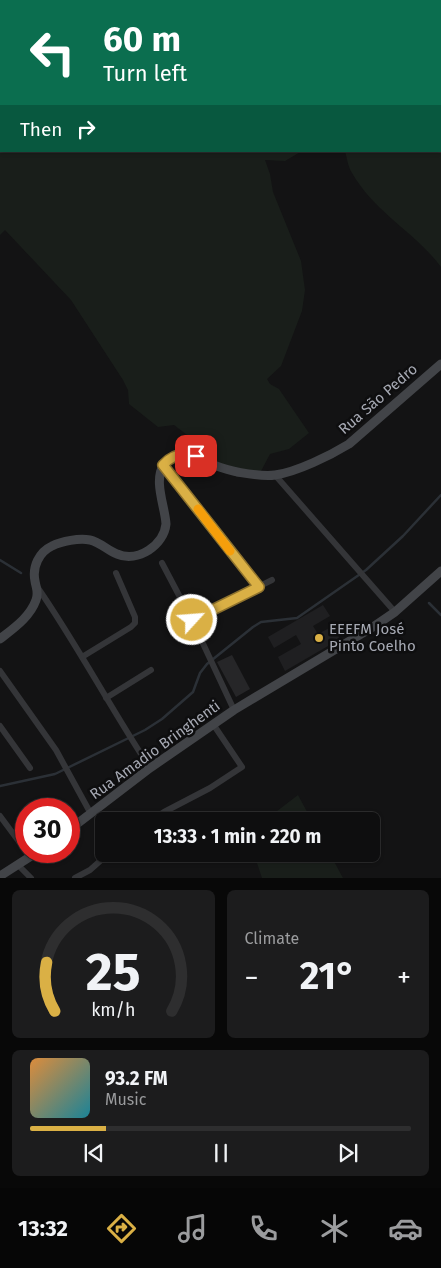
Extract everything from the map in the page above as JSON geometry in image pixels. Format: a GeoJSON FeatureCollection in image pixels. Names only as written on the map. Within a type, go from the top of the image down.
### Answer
{"type":"FeatureCollection","features":[{"type":"Feature","properties":{"kind":"street","name":"Rua São Pedro"},"geometry":{"type":"LineString","coordinates":[[163,465],[175,456],[190,454],[221,468],[238,472],[274,475],[334,454],[349,444],[441,364]]}},
{"type":"Feature","properties":{"kind":"street"},"geometry":{"type":"LineString","coordinates":[[163,465],[259,587]]}},
{"type":"Feature","properties":{"kind":"street"},"geometry":{"type":"LineString","coordinates":[[150,768],[35,581],[36,564],[42,554],[53,546],[78,540],[92,540],[116,554],[128,556],[143,553],[157,544],[165,532],[166,524],[159,476],[163,465]]}},
{"type":"Feature","properties":{"kind":"street"},"geometry":{"type":"LineString","coordinates":[[274,475],[394,612]]}},
{"type":"Feature","properties":{"kind":"street"},"geometry":{"type":"LineString","coordinates":[[162,563],[192,620],[234,710]]}},
{"type":"Feature","properties":{"kind":"street","name":"Rua Amadio Bringhenti"},"geometry":{"type":"LineString","coordinates":[[80,822],[150,768],[213,724],[356,638],[394,612],[441,571]]}},
{"type":"Feature","properties":{"kind":"street"},"geometry":{"type":"LineString","coordinates":[[82,657],[131,628],[135,623],[136,617],[116,573]]}},
{"type":"Feature","properties":{"kind":"street"},"geometry":{"type":"LineString","coordinates":[[192,620],[272,580]]}},
{"type":"Feature","properties":{"kind":"street"},"geometry":{"type":"LineString","coordinates":[[0,639],[18,625],[30,612],[37,597],[38,588]]}},
{"type":"Feature","properties":{"kind":"street"},"geometry":{"type":"LineString","coordinates":[[106,698],[151,670]]}},
{"type":"Feature","properties":{"kind":"street"},"geometry":{"type":"LineString","coordinates":[[0,671],[56,750],[91,814]]}},
{"type":"Feature","properties":{"kind":"street"},"geometry":{"type":"LineString","coordinates":[[164,812],[210,788],[242,766],[213,724]]}},
{"type":"Feature","properties":{"kind":"street"},"geometry":{"type":"LineString","coordinates":[[0,726],[30,768]]}},
{"type":"Feature","properties":{"kind":"street"},"geometry":{"type":"LineString","coordinates":[[0,816],[15,836]]}},
{"type":"Feature","properties":{"kind":"street"},"geometry":{"type":"LineString","coordinates":[[75,878],[90,870],[99,862]]}},
{"type":"Feature","properties":{"kind":"street"},"geometry":{"type":"LineString","coordinates":[[0,876],[18,865],[32,878]]}},
{"type":"Feature","properties":{"kind":"shaded area"},"geometry":{"type":"Polygon","coordinates":[[[0,152],[300,152],[285,161],[265,160],[273,192],[301,261],[305,290],[302,311],[281,366],[267,379],[270,384],[279,389],[309,433],[289,449],[270,454],[260,473],[213,463],[203,447],[174,425],[158,427],[129,404],[128,390],[123,380],[71,300],[5,230],[0,235],[0,152]]]}},
{"type":"Feature","properties":{"kind":"shaded area"},"geometry":{"type":"Polygon","coordinates":[[[345,152],[441,152],[441,267],[419,243],[372,200],[361,187],[349,165],[345,152]]]}},
{"type":"Feature","properties":{"kind":"shaded area","name":"EEEFM José Pinto Coelho"},"geometry":{"type":"Polygon","coordinates":[[[323,605],[330,616],[313,626],[318,634],[333,626],[340,639],[285,671],[278,657],[301,644],[296,635],[274,648],[268,637],[323,605]]]}},
{"type":"Feature","properties":{"kind":"shaded area"},"geometry":{"type":"Polygon","coordinates":[[[298,795],[307,812],[276,812],[298,795]]]}},
{"type":"Feature","properties":{"kind":"shaded area"},"geometry":{"type":"Polygon","coordinates":[[[257,862],[334,862],[343,878],[262,878],[257,862]]]}},
{"type":"Feature","properties":{"kind":"building"},"geometry":{"type":"Polygon","coordinates":[[[232,655],[250,689],[236,697],[217,662],[232,655]]]}},
{"type":"Feature","properties":{"kind":"waterway"},"geometry":{"type":"LineString","coordinates":[[0,786],[55,774],[145,730],[162,719],[193,692],[200,673],[207,664],[253,627],[261,622],[297,618],[366,570],[403,536],[441,495]]}},
{"type":"Feature","properties":{"kind":"waterway"},"geometry":{"type":"LineString","coordinates":[[0,560],[21,573]]}},
{"type":"Feature","properties":{"kind":"waterway"},"geometry":{"type":"LineString","coordinates":[[429,603],[441,615]]}},
{"type":"Feature","properties":{"kind":"slow traffic"},"geometry":{"type":"LineString","coordinates":[[198,509],[230,551]]}},
{"type":"Feature","properties":{"kind":"place","name":"EEEFM José Pinto Coelho"},"geometry":{"type":"Point","coordinates":[319,638]}},
{"type":"Feature","properties":{"kind":"route"},"geometry":{"type":"LineString","coordinates":[[192,620],[259,587],[163,465],[175,456],[190,454],[196,456]]}}]}
